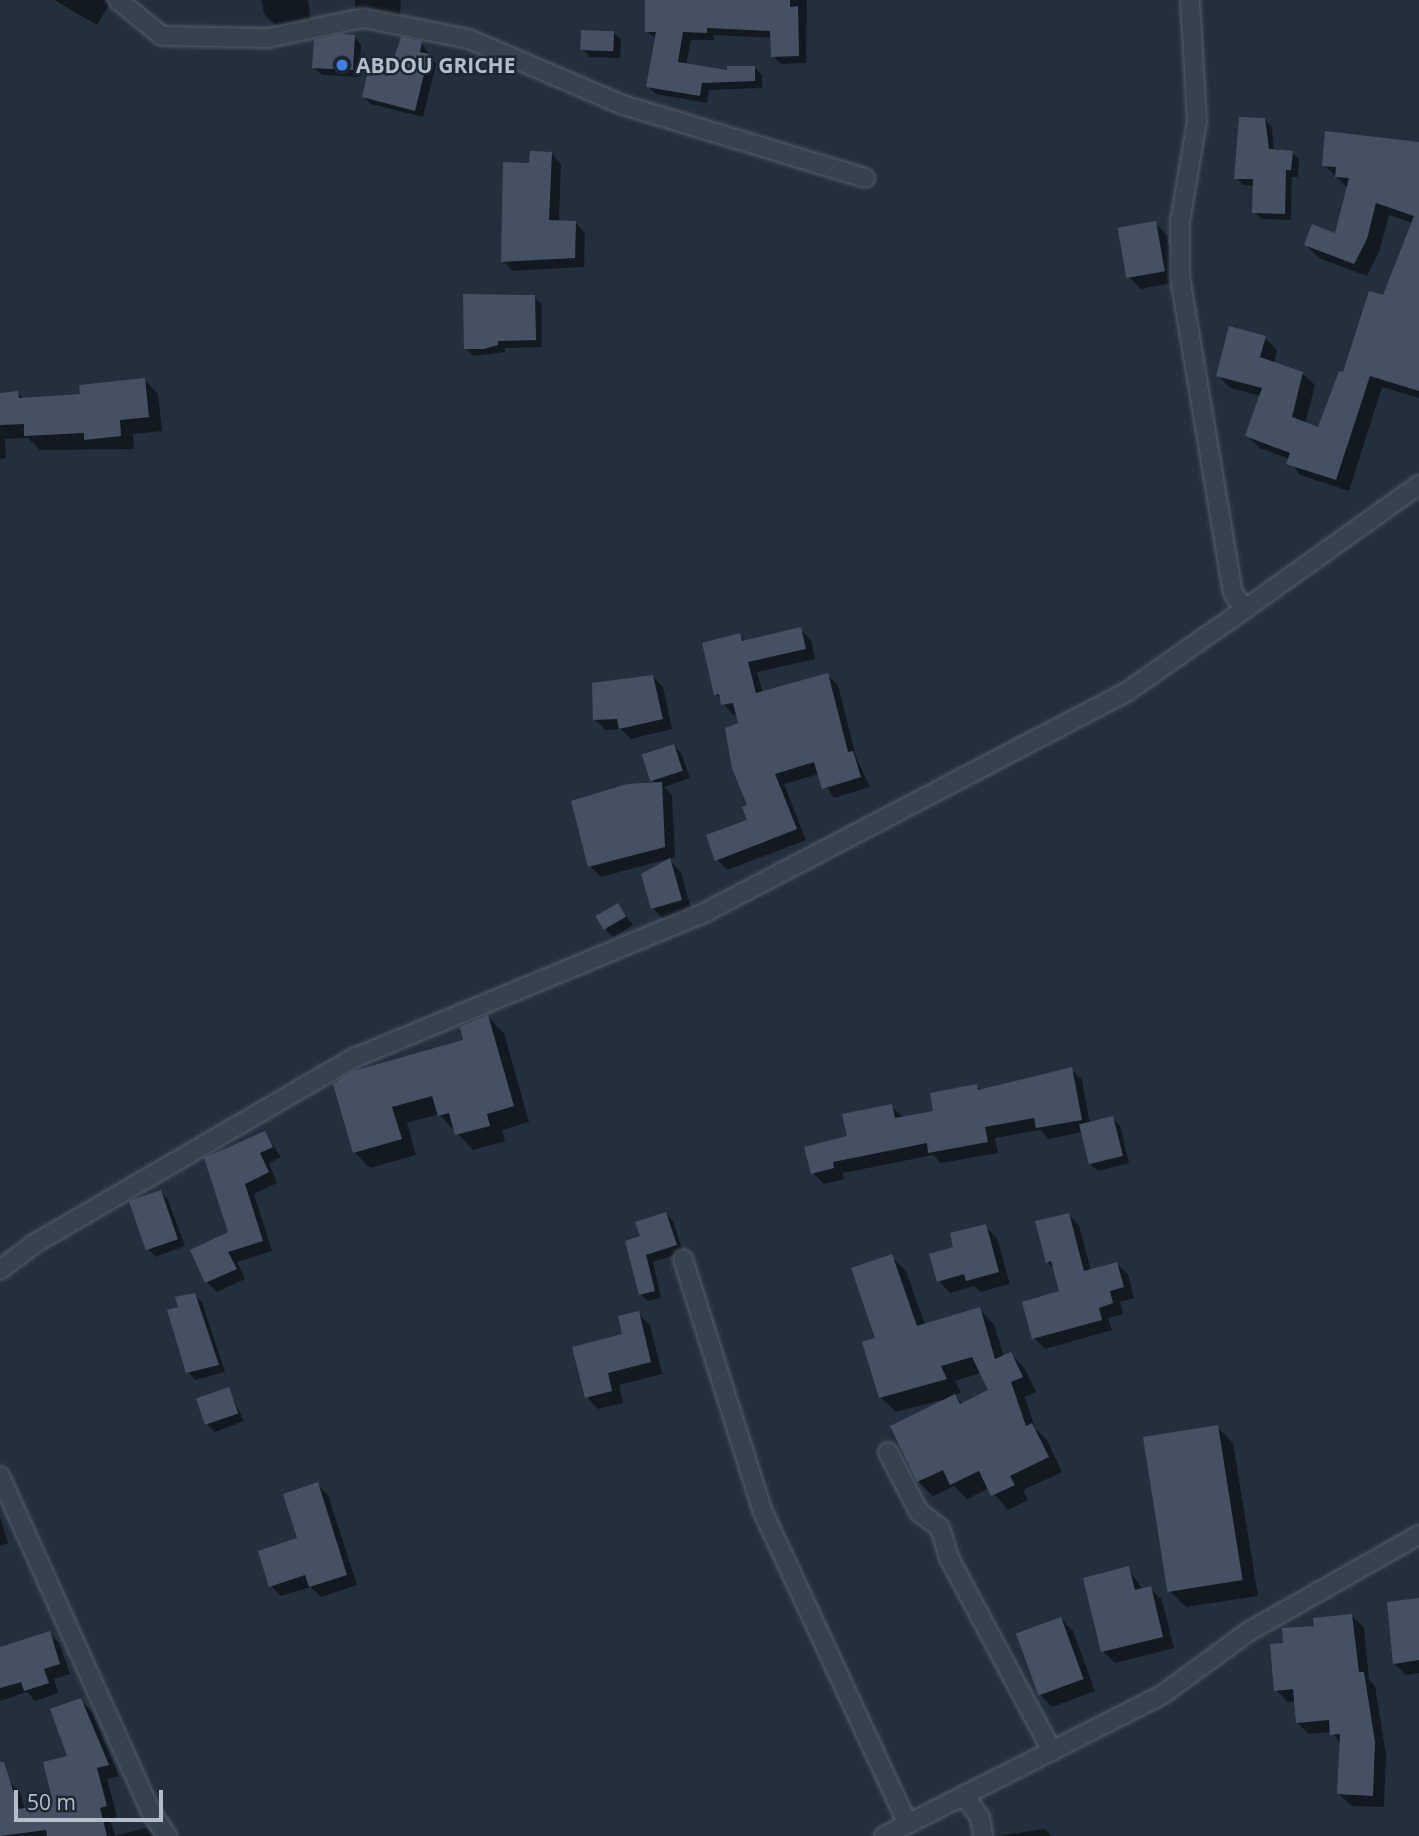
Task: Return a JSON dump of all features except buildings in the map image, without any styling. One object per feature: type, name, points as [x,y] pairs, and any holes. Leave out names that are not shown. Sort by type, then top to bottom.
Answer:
[{"type":"street","points":[[118,0],[162,36],[268,38],[363,18],[469,39],[623,105],[865,178]]},
{"type":"street","points":[[1190,0],[1197,121],[1180,221],[1180,277],[1233,593],[1245,609]]},
{"type":"street","points":[[0,1270],[34,1244],[354,1058],[700,915],[1128,691],[1419,485]]},
{"type":"street","points":[[683,1258],[763,1512],[908,1824]]},
{"type":"street","points":[[888,1452],[919,1512],[940,1528],[949,1558],[1052,1751]]},
{"type":"street","points":[[0,1476],[151,1812],[167,1836]]},
{"type":"street","points":[[884,1836],[1162,1695],[1248,1632],[1419,1535]]},
{"type":"street","points":[[964,1796],[980,1816],[983,1836]]},
{"type":"place","name":"ABDOU GRICHE","points":[[342,65]]}]
